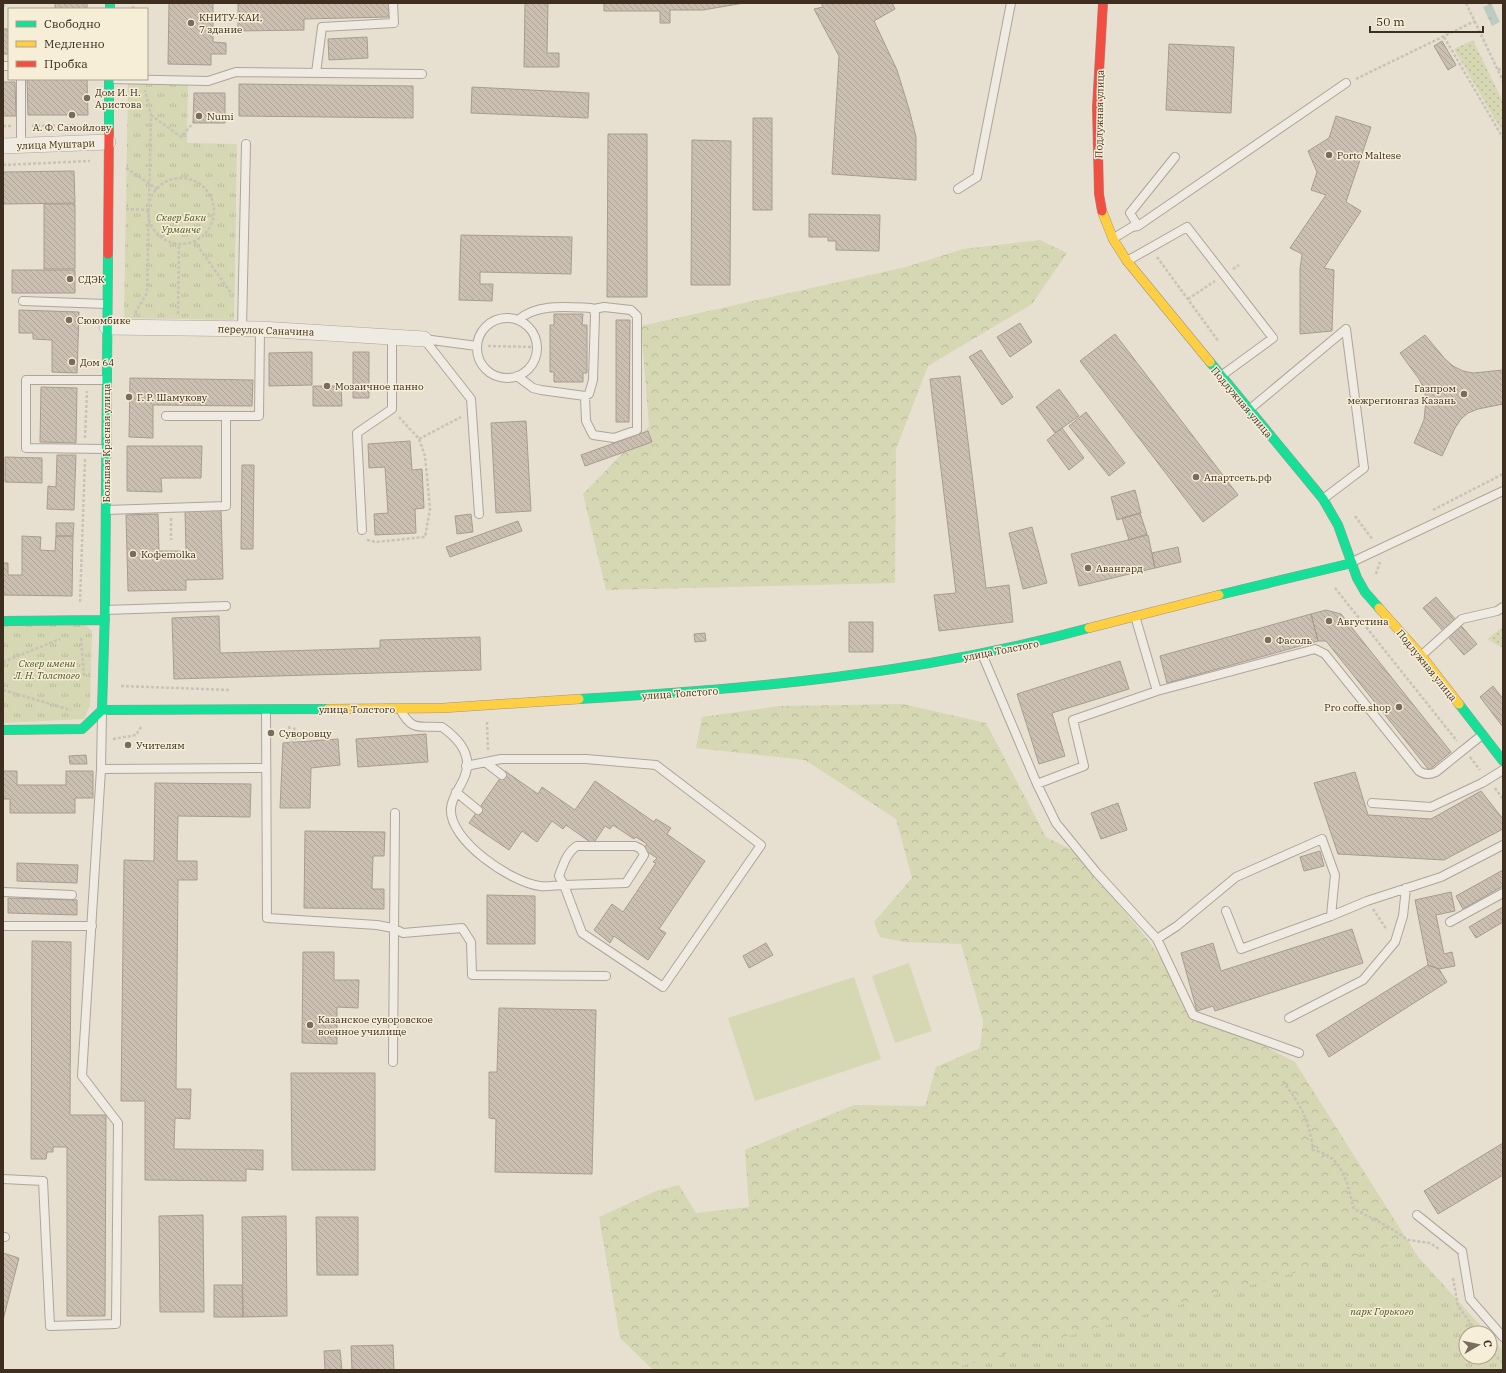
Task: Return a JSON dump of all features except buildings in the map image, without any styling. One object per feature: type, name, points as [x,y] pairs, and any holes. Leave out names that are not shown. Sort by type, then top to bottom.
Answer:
[{"type":"street","name":"Подлужная улица","points":[[1102,3],[1097,107],[1099,194],[1104,218],[1113,239],[1127,261],[1220,376],[1323,499],[1338,525],[1365,592],[1421,655],[1503,761]]},
{"type":"street","name":"Большая Красная улица","points":[[102,710],[105,620],[109,80]]},
{"type":"street","name":"улица Муштари","points":[[3,146],[108,142]]},
{"type":"street","name":"переулок Саначина","points":[[107,327],[242,328],[424,339]]},
{"type":"street","name":"улица Толстого","points":[[102,710],[443,708],[714,691],[896,670],[1035,644],[1134,616],[1352,562]]},
{"type":"street","points":[[3,621],[105,620]]},
{"type":"street","points":[[3,730],[82,729],[102,710]]},
{"type":"lane","points":[[316,73],[322,27],[394,23],[393,3]]},
{"type":"lane","points":[[958,189],[976,177],[1011,3]]},
{"type":"lane","points":[[143,80],[208,81],[236,72],[422,74]]},
{"type":"lane","points":[[21,80],[21,146]]},
{"type":"lane","points":[[1113,239],[1132,227],[1138,226],[1346,83]]},
{"type":"lane","points":[[242,328],[246,144]]},
{"type":"lane","points":[[1138,226],[1130,213],[1176,157]]},
{"type":"lane","points":[[1127,261],[1187,227],[1273,338],[1220,376]]},
{"type":"lane","points":[[23,301],[107,304]]},
{"type":"lane","points":[[518,320],[523,316],[545,308],[585,307],[594,309],[604,307],[631,310],[637,316],[637,430],[614,438],[593,435],[586,421],[585,396]]},
{"type":"lane","points":[[517,376],[533,388],[541,390],[585,396],[589,394],[593,380],[594,309]]},
{"type":"lane","points":[[506,318],[518,320],[529,328],[534,335],[537,347],[532,364],[526,371],[517,376],[508,378],[489,372],[482,364],[478,355],[477,346],[479,337],[489,323],[506,318]]},
{"type":"lane","points":[[166,416],[259,416],[260,329]]},
{"type":"lane","points":[[1248,410],[1346,329],[1364,468],[1323,499]]},
{"type":"lane","points":[[362,530],[357,433],[392,410],[392,337]]},
{"type":"lane","points":[[424,339],[477,346]]},
{"type":"lane","points":[[424,339],[471,399],[479,514]]},
{"type":"lane","points":[[106,449],[26,448],[26,380],[107,380]]},
{"type":"lane","points":[[106,510],[226,506],[226,416]]},
{"type":"lane","points":[[1352,562],[1503,490]]},
{"type":"lane","points":[[105,610],[226,606]]},
{"type":"lane","points":[[1421,655],[1462,619],[1498,611],[1503,607]]},
{"type":"lane","points":[[1134,616],[1157,691]]},
{"type":"lane","points":[[1037,784],[1084,766],[1073,720],[1157,691],[1315,649],[1325,654],[1419,771],[1423,774],[1432,774],[1482,734]]},
{"type":"lane","points":[[982,654],[1037,784],[1056,823],[1096,872],[1157,939],[1193,1015],[1299,1053]]},
{"type":"lane","points":[[400,708],[407,720],[416,727],[442,727],[462,745],[468,757],[466,766],[465,776],[456,792],[451,809],[454,826],[465,842],[488,861],[519,879],[539,886],[564,885],[626,883],[644,855],[641,849],[635,846],[577,846],[573,848],[565,861],[559,876],[564,885],[582,933],[663,987],[761,845],[656,765],[586,759],[502,759],[466,766]]},
{"type":"lane","points":[[266,709],[267,918],[377,924],[393,928],[403,933],[462,928],[471,942],[472,975],[606,976]]},
{"type":"lane","points":[[3,1179],[43,1181],[50,1326],[116,1324],[118,1122],[82,1076],[101,769],[102,710]]},
{"type":"lane","points":[[485,762],[502,775]]},
{"type":"lane","points":[[101,769],[266,768]]},
{"type":"lane","points":[[1372,803],[1431,807],[1488,780],[1503,770]]},
{"type":"lane","points":[[456,792],[478,810]]},
{"type":"lane","points":[[393,1062],[395,813]]},
{"type":"lane","points":[[1157,939],[1177,926],[1236,877],[1322,839],[1335,875],[1332,916]]},
{"type":"lane","points":[[1226,911],[1241,949],[1332,916],[1367,901],[1441,877],[1503,844]]},
{"type":"lane","points":[[1289,1018],[1363,980],[1395,942],[1404,916],[1406,888]]},
{"type":"lane","points":[[3,892],[72,895]]},
{"type":"lane","points":[[1450,922],[1503,893]]},
{"type":"lane","points":[[3,926],[92,926]]},
{"type":"lane","points":[[1417,1215],[1462,1251],[1470,1299],[1503,1337]]},
{"type":"path","points":[[3,8],[6,3]]},
{"type":"path","points":[[1466,3],[1503,81]]},
{"type":"path","points":[[1346,83],[1475,21]]},
{"type":"path","points":[[1444,37],[1503,138]]},
{"type":"path","points":[[1498,70],[1503,68]]},
{"type":"path","points":[[133,316],[147,293],[151,115],[143,80]]},
{"type":"path","points":[[151,115],[181,137],[193,123]]},
{"type":"path","points":[[3,126],[94,125]]},
{"type":"path","points":[[3,165],[93,161]]},
{"type":"path","points":[[120,164],[157,189]]},
{"type":"path","points":[[183,179],[197,183],[208,192],[213,206],[212,220],[209,229],[194,241],[179,244],[167,241],[157,233],[152,226],[148,210],[153,195],[157,189],[164,183],[183,179]]},
{"type":"path","points":[[120,209],[148,210]]},
{"type":"path","points":[[194,241],[243,309]]},
{"type":"path","points":[[178,315],[179,244]]},
{"type":"path","points":[[477,346],[537,347]]},
{"type":"path","points":[[362,530],[364,539],[376,542],[426,537],[430,509],[425,456],[419,439],[392,410]]},
{"type":"path","points":[[419,439],[472,411]]},
{"type":"path","points":[[1427,512],[1503,474]]},
{"type":"path","points":[[171,507],[172,540]]},
{"type":"path","points":[[1354,515],[1372,540],[1379,537]]},
{"type":"path","points":[[1335,588],[1503,798]]},
{"type":"path","points":[[80,631],[84,678]]},
{"type":"path","points":[[3,662],[66,637]]},
{"type":"path","points":[[121,679],[121,686],[236,690]]},
{"type":"path","points":[[3,690],[72,711],[77,715]]},
{"type":"path","points":[[486,720],[488,750]]},
{"type":"path","points":[[289,723],[292,742],[295,738],[318,737],[318,733],[295,734],[294,722]]},
{"type":"path","points":[[1367,901],[1395,942]]},
{"type":"path","points":[[1284,1081],[1300,1106],[1310,1129],[1313,1150],[1322,1152],[1342,1168],[1354,1210],[1389,1227],[1408,1240],[1430,1243],[1440,1250]]},
{"type":"path","points":[[1452,1271],[1458,1306],[1472,1325]]},
{"type":"path","points":[[1269,1370],[1306,1370]]},
{"type":"green space","points":[[1473,40],[1503,102],[1503,133],[1454,49]]},
{"type":"green space","name":"Сквер Баки Урманче","points":[[128,84],[188,85],[187,143],[237,144],[234,320],[124,318]]},
{"type":"green space","points":[[1040,240],[1067,253],[1032,304],[928,366],[896,449],[895,583],[606,590],[583,494],[649,426],[641,326],[906,267],[963,249]]},
{"type":"green space","name":"Сквер имени Л. Н. Толстого","points":[[84,624],[92,631],[90,706],[84,719],[3,723],[3,625]]},
{"type":"green space","points":[[1503,627],[1503,648],[1487,639]]},
{"type":"green space","points":[[903,704],[986,723],[1046,837],[1074,851],[1145,936],[1199,1012],[1295,1062],[1418,1257],[1480,1325],[1458,1325],[1458,1365],[1498,1365],[1498,1345],[1503,1351],[1503,1370],[653,1370],[620,1338],[599,1217],[656,1191],[679,1185],[696,1213],[749,1207],[745,1150],[854,1105],[925,1106],[936,1067],[980,1048],[983,1021],[961,944],[904,942],[880,937],[874,922],[912,878],[896,819],[805,760],[696,748],[702,717],[779,706]]},
{"type":"green space","points":[[909,963],[932,1031],[895,1043],[872,976]]},
{"type":"green space","points":[[854,977],[881,1059],[755,1101],[728,1018]]},
{"type":"green space","name":"парк Горького","points":[[1408,1241],[1418,1257],[1480,1325],[1458,1325],[1458,1365],[1498,1365],[1498,1345],[1503,1351],[1503,1370],[947,1370]]},
{"type":"water","points":[[1491,3],[1500,22],[1492,26],[1483,7]]},
{"type":"traffic: fast","points":[[110,3],[110,8]]},
{"type":"traffic: fast","points":[[109,80],[109,131]]},
{"type":"traffic: fast","points":[[102,710],[105,610],[108,254]]},
{"type":"traffic: fast","points":[[1210,362],[1323,499],[1338,525],[1357,578],[1365,592],[1379,608]]},
{"type":"traffic: fast","points":[[1219,595],[1352,563]]},
{"type":"traffic: fast","points":[[3,621],[105,620]]},
{"type":"traffic: fast","points":[[579,699],[708,690],[836,677],[963,657],[1026,644],[1089,628]]},
{"type":"traffic: fast","points":[[1459,704],[1503,761]]},
{"type":"traffic: fast","points":[[3,730],[82,729],[102,710],[328,709]]},
{"type":"traffic: slow","points":[[1102,211],[1113,239],[1127,261],[1210,362]]},
{"type":"traffic: slow","points":[[1089,628],[1219,595]]},
{"type":"traffic: slow","points":[[1379,608],[1421,655],[1459,704]]},
{"type":"traffic: slow","points":[[328,709],[443,708],[579,699]]},
{"type":"traffic: jam","points":[[1102,211],[1099,194],[1097,107],[1103,3]]},
{"type":"traffic: jam","points":[[108,254],[109,131]]},
{"type":"place","name":"КНИТУ-КАИ, 7 здание","points":[[191,23]]},
{"type":"place","name":"Дом И. Н. Аристова","points":[[87,98]]},
{"type":"place","name":"А. Ф. Самойлову","points":[[72,115]]},
{"type":"place","name":"Numi","points":[[199,116]]},
{"type":"place","name":"Porto Maltese","points":[[1329,155]]},
{"type":"place","name":"СДЭК","points":[[70,279]]},
{"type":"place","name":"Сююмбике","points":[[69,320]]},
{"type":"place","name":"Дом 64","points":[[72,362]]},
{"type":"place","name":"Мозаичное панно","points":[[327,386]]},
{"type":"place","name":"Газпром межрегионгаз Казань","points":[[1464,394]]},
{"type":"place","name":"Г. Р. Шамукову","points":[[129,397]]},
{"type":"place","name":"Апартсеть.рф","points":[[1196,477]]},
{"type":"place","name":"Кофеmolka","points":[[133,554]]},
{"type":"place","name":"Авангард","points":[[1088,568]]},
{"type":"place","name":"Августина","points":[[1329,621]]},
{"type":"place","name":"Фасоль","points":[[1268,640]]},
{"type":"place","name":"Pro coffe.shop","points":[[1399,707]]},
{"type":"place","name":"Суворовцу","points":[[271,733]]},
{"type":"place","name":"Учителям","points":[[128,745]]},
{"type":"place","name":"Казанское суворовское военное училище","points":[[310,1025]]}]
